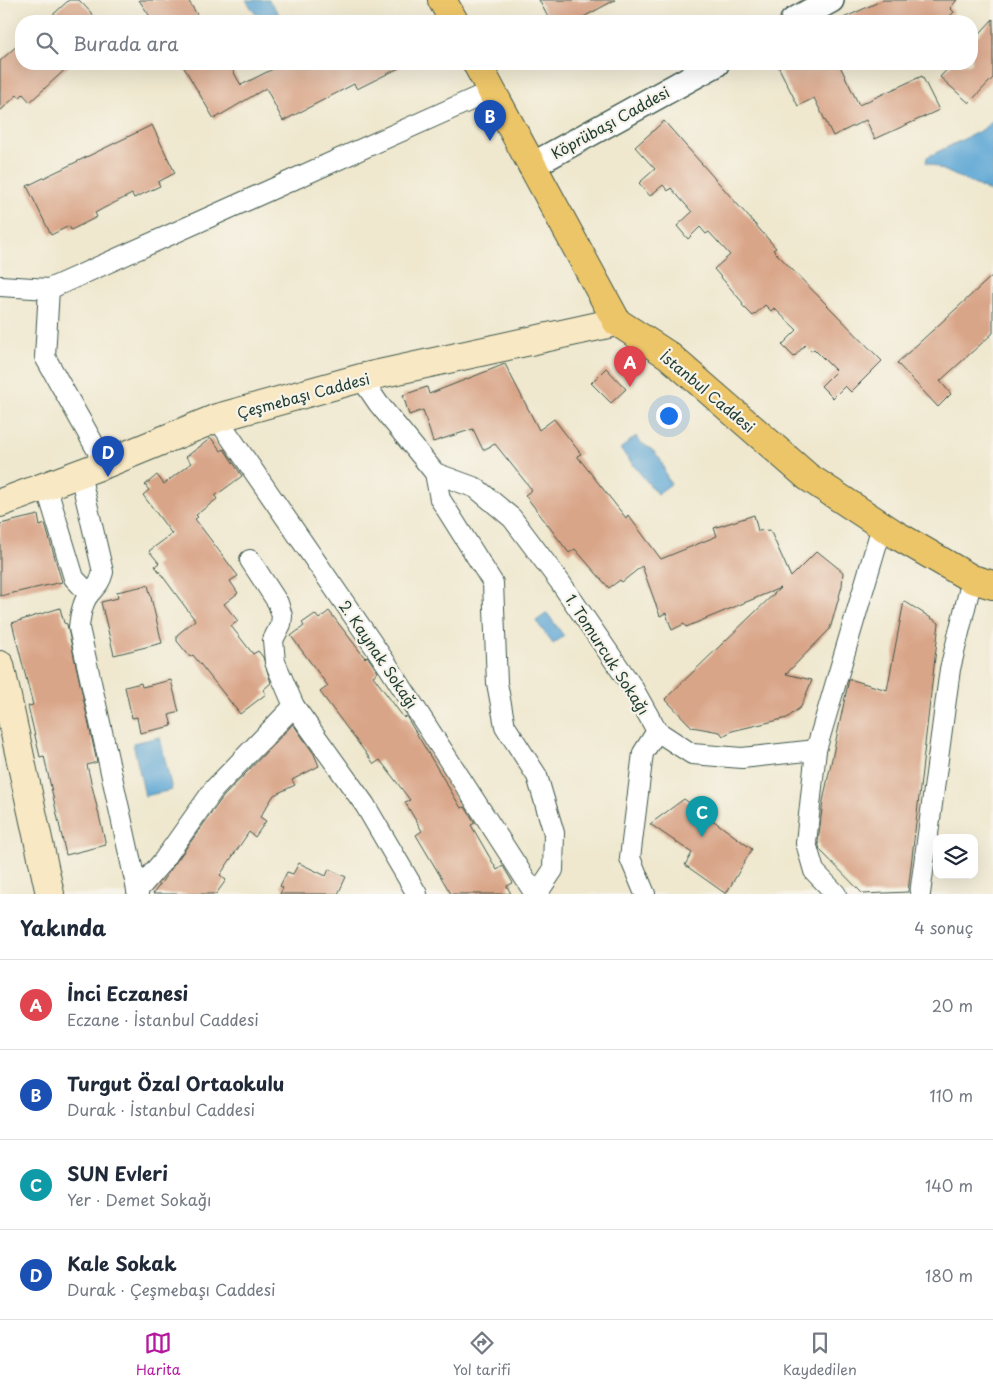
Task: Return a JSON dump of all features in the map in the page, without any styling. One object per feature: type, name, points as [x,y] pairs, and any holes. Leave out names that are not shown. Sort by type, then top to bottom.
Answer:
[{"type":"main road","points":[[442,0],[451,15]]},
{"type":"main road","name":"İstanbul Caddesi","points":[[480,70],[617,322],[668,355],[808,477],[882,526],[983,582]]},
{"type":"main road","name":"Çeşmebaşı Caddesi","points":[[2,496],[46,486],[80,474],[217,418],[361,378],[617,322]]},
{"type":"main road","points":[[1,671],[50,894]]},
{"type":"street","points":[[804,15],[831,0]]},
{"type":"street","name":"Köprübaşı Caddesi","points":[[531,166],[705,70]]},
{"type":"street","points":[[0,286],[49,289],[491,91]]},
{"type":"street","points":[[49,289],[44,357],[105,464]]},
{"type":"street","points":[[361,378],[378,403],[435,473],[440,499],[493,583],[497,683],[505,726],[536,776],[554,833],[553,870],[536,894]]},
{"type":"street","name":"2. Kaynak Sokağı","points":[[217,418],[390,669],[536,894]]},
{"type":"street","name":"1. Tomurcuk Sokağı","points":[[435,473],[476,488],[512,518],[560,582],[633,688],[657,731],[692,754],[742,758],[816,750]]},
{"type":"street","points":[[80,474],[103,572],[100,585],[89,594],[80,612],[79,628],[138,893]]},
{"type":"street","points":[[46,486],[74,578],[89,594]]},
{"type":"street","points":[[836,894],[814,871],[806,843],[816,750],[882,526]]},
{"type":"street","points":[[250,560],[278,603],[282,616],[281,624],[273,640],[275,662],[294,706],[365,805],[417,894]]},
{"type":"street","points":[[920,894],[950,669],[983,582]]},
{"type":"street","points":[[138,893],[164,861],[214,789],[294,706]]},
{"type":"street","points":[[646,894],[630,858],[643,753],[657,731]]},
{"type":"water","points":[[246,0],[269,0],[280,15],[256,15]]},
{"type":"water","points":[[993,120],[993,193],[926,162],[927,157],[982,130]]},
{"type":"water","points":[[636,436],[660,458],[671,484],[657,494],[620,449]]},
{"type":"water","points":[[547,613],[564,636],[553,644],[536,621]]},
{"type":"water","points":[[160,737],[172,790],[145,796],[133,743]]},
{"type":"building","points":[[69,0],[79,0],[93,15],[53,15]]},
{"type":"building","points":[[139,0],[188,0],[197,15],[149,15]]},
{"type":"building","points":[[539,0],[615,0],[587,15],[547,15]]},
{"type":"building","points":[[883,0],[957,0],[950,8],[954,12],[951,15],[850,15]]},
{"type":"building","points":[[993,19],[993,78],[969,103],[940,77],[946,70],[978,70],[978,35]]},
{"type":"building","points":[[15,47],[15,70],[65,70],[30,102],[23,94],[20,97],[17,95],[0,111],[0,61]]},
{"type":"building","points":[[185,70],[232,70],[241,85],[271,70],[395,70],[357,89],[354,84],[283,121],[266,88],[214,119]]},
{"type":"building","points":[[780,70],[842,70],[859,105],[922,76],[939,110],[875,139],[866,120],[833,136],[814,98],[798,106]]},
{"type":"building","points":[[664,121],[776,248],[773,250],[882,361],[851,392],[845,386],[833,398],[821,386],[836,371],[814,349],[811,351],[805,345],[794,357],[782,345],[797,330],[774,308],[771,311],[765,305],[753,316],[742,305],[743,303],[714,269],[730,255],[709,232],[706,234],[700,227],[688,239],[677,226],[692,212],[671,188],[668,191],[663,185],[650,196],[639,183],[655,169],[635,147]]},
{"type":"building","points":[[152,125],[175,173],[158,182],[160,186],[134,198],[132,194],[95,213],[97,217],[71,230],[69,226],[51,235],[27,186]]},
{"type":"building","points":[[993,275],[993,333],[940,381],[951,394],[938,407],[897,363]]},
{"type":"building","points":[[505,364],[539,430],[554,419],[581,454],[577,456],[626,518],[628,515],[661,559],[717,536],[714,528],[754,515],[758,531],[770,530],[791,577],[817,551],[843,572],[842,586],[830,629],[786,674],[812,680],[801,707],[787,718],[732,731],[723,736],[720,732],[692,727],[665,699],[780,588],[686,627],[684,624],[672,630],[666,613],[660,616],[642,566],[622,582],[620,580],[609,588],[575,549],[569,553],[525,495],[532,490],[495,444],[483,450],[473,429],[433,442],[423,410],[409,415],[403,395],[427,387],[429,394]]},
{"type":"building","points":[[606,368],[626,389],[611,403],[591,383]]},
{"type":"building","points":[[211,438],[221,451],[224,449],[242,476],[215,496],[217,499],[196,515],[198,517],[195,519],[238,576],[230,581],[238,593],[224,604],[238,621],[231,626],[253,654],[258,651],[263,657],[271,683],[263,690],[266,694],[240,714],[193,655],[190,657],[177,641],[177,635],[195,620],[155,566],[159,563],[149,551],[172,534],[143,495],[149,490],[145,485],[157,475],[164,484],[191,463],[186,457]]},
{"type":"building","points":[[38,515],[40,526],[45,524],[62,582],[0,596],[0,524]]},
{"type":"building","points":[[148,585],[162,643],[114,655],[101,602],[118,598],[117,592]]},
{"type":"building","points":[[904,601],[939,623],[908,892],[863,894],[820,850],[818,842],[823,801],[849,679],[887,690]]},
{"type":"building","points":[[60,608],[64,623],[67,624],[97,762],[87,765],[106,845],[66,855],[44,756],[40,757],[28,706],[33,705],[12,623]]},
{"type":"building","points":[[329,611],[378,672],[373,676],[404,718],[406,716],[461,808],[465,807],[475,823],[471,825],[497,870],[503,866],[513,883],[507,886],[511,894],[451,894],[416,835],[422,831],[405,802],[410,800],[380,760],[374,764],[320,692],[328,686],[291,636],[304,626],[302,623],[315,614],[319,619]]},
{"type":"building","points":[[171,680],[179,712],[169,715],[172,726],[140,733],[137,717],[132,718],[125,687],[141,683],[142,687]]},
{"type":"building","points":[[293,724],[314,754],[319,766],[292,780],[295,785],[274,795],[260,817],[266,821],[255,837],[249,832],[220,875],[226,880],[216,894],[153,894],[223,797]]},
{"type":"building","points":[[684,799],[752,849],[726,894],[685,865],[692,853],[650,824]]},
{"type":"building","points":[[299,863],[326,876],[329,869],[346,877],[338,894],[280,894],[283,888],[280,886],[287,872],[293,874]]},
{"type":"place","name":"Turgut Özal Ortaokulu","points":[[490,141]]},
{"type":"place","name":"İnci Eczanesi","points":[[630,387]]},
{"type":"place","name":"Kale Sokak","points":[[108,477]]},
{"type":"place","name":"SUN Evleri","points":[[702,837]]}]
